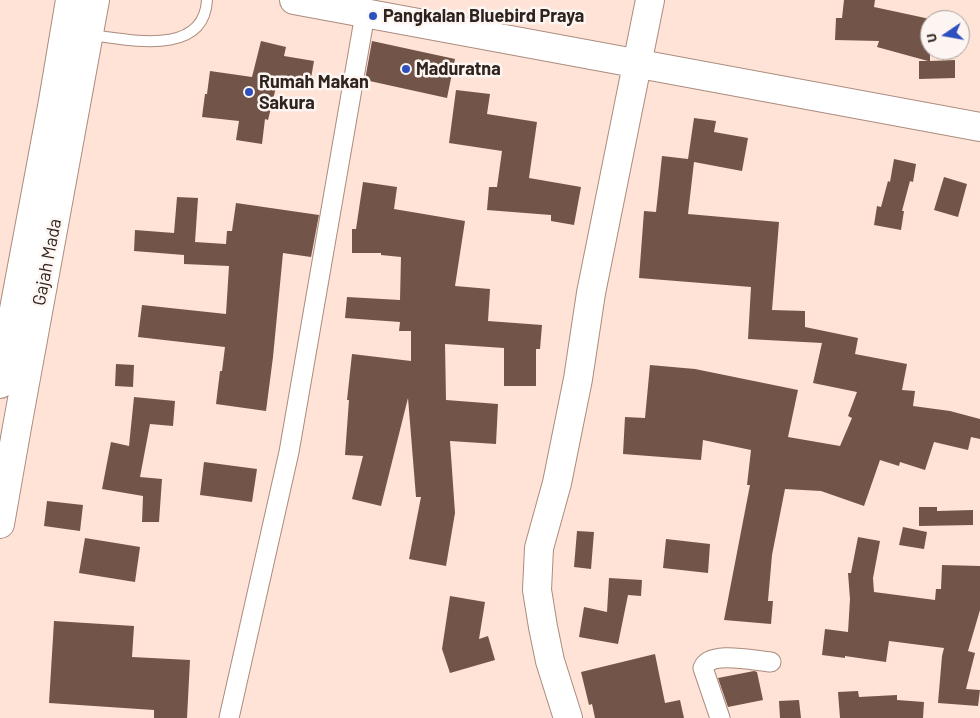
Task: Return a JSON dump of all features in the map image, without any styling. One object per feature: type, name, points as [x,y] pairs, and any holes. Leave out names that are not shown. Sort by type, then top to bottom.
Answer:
[{"type":"street","name":"Gajah Mada","points":[[0,524],[22,332],[53,101],[70,0]]},
{"type":"street","name":"Gajah Mada","points":[[0,384],[22,332],[95,0]]},
{"type":"street","points":[[294,0],[980,127]]},
{"type":"street","points":[[568,718],[550,661],[543,627],[537,590],[539,548],[557,483],[578,379],[591,293],[650,0]]},
{"type":"street","points":[[229,718],[289,452],[365,14]]},
{"type":"street","points":[[720,718],[704,668],[706,663],[724,657],[771,662]]},
{"type":"lane","points":[[89,34],[143,42],[177,38],[186,35],[199,23],[207,0]]},
{"type":"building","points":[[844,0],[875,0],[874,7],[920,17],[920,59],[877,47],[879,41],[835,40],[836,18],[842,18]]},
{"type":"building","points":[[261,41],[286,47],[284,56],[314,61],[310,84],[278,79],[268,120],[265,119],[262,144],[236,140],[239,121],[202,117],[210,71],[252,77]]},
{"type":"building","name":"Maduratna","points":[[372,41],[455,59],[447,98],[365,80]]},
{"type":"building","points":[[924,60],[955,60],[955,78],[919,79],[919,61],[928,61]]},
{"type":"building","points":[[456,90],[490,94],[487,114],[537,122],[529,178],[581,187],[574,225],[551,221],[551,215],[487,210],[489,187],[497,187],[502,151],[449,143]]},
{"type":"building","points":[[694,118],[716,121],[714,132],[748,138],[742,171],[694,162],[688,214],[779,222],[772,310],[805,311],[805,327],[858,338],[855,354],[907,364],[902,390],[915,391],[913,406],[950,411],[980,419],[980,439],[971,437],[968,450],[934,442],[925,470],[900,462],[899,466],[880,460],[864,506],[821,491],[785,489],[772,555],[768,601],[773,601],[771,624],[724,620],[750,485],[747,485],[751,450],[703,440],[701,460],[623,454],[625,417],[645,418],[650,365],[695,369],[798,390],[788,437],[840,446],[852,418],[848,416],[857,392],[813,383],[822,343],[748,339],[751,287],[639,278],[644,211],[656,212],[662,156],[688,159]]},
{"type":"building","points":[[894,159],[916,164],[913,182],[910,181],[902,211],[904,211],[901,230],[874,225],[877,206],[881,207],[888,181],[890,182]]},
{"type":"building","points":[[944,177],[967,184],[958,217],[934,210]]},
{"type":"building","points":[[363,182],[397,187],[394,209],[465,221],[455,286],[490,289],[488,321],[542,325],[540,349],[536,349],[536,386],[504,386],[504,348],[445,344],[446,400],[498,404],[496,444],[450,441],[455,513],[446,566],[409,559],[421,497],[416,497],[408,398],[381,506],[352,499],[363,456],[345,455],[349,400],[347,400],[352,354],[411,361],[411,331],[399,331],[400,322],[345,318],[347,297],[400,300],[401,257],[381,255],[381,253],[352,253],[352,229],[356,229]]},
{"type":"building","points":[[177,197],[198,198],[195,242],[226,244],[227,231],[232,231],[236,203],[319,215],[311,257],[283,253],[266,411],[216,404],[225,347],[138,337],[142,305],[226,314],[229,266],[184,264],[184,255],[134,251],[135,230],[174,233]]},
{"type":"building","points":[[116,364],[134,365],[133,387],[115,386]]},
{"type":"building","points":[[134,397],[175,401],[173,426],[150,424],[140,477],[162,479],[159,522],[142,522],[143,496],[102,489],[111,442],[129,446]]},
{"type":"building","points":[[204,462],[257,469],[252,502],[200,495]]},
{"type":"building","points":[[47,501],[83,505],[80,531],[44,526]]},
{"type":"building","points":[[919,507],[937,507],[937,511],[973,510],[973,525],[919,526]]},
{"type":"building","points":[[903,527],[927,532],[924,549],[899,545]]},
{"type":"building","points":[[577,531],[594,532],[591,569],[574,567]]},
{"type":"building","points":[[858,537],[880,541],[873,578],[874,592],[935,600],[936,589],[941,589],[942,565],[980,566],[980,610],[968,651],[975,653],[966,689],[980,690],[978,706],[938,703],[944,648],[889,641],[886,662],[845,656],[845,658],[822,655],[825,629],[848,632],[850,599],[848,573],[851,573]]},
{"type":"building","points":[[85,538],[140,547],[135,582],[79,573]]},
{"type":"building","points":[[666,539],[710,544],[708,573],[663,568]]},
{"type":"building","points":[[609,578],[642,580],[641,596],[628,595],[618,644],[579,637],[584,607],[607,612]]},
{"type":"building","points":[[450,596],[485,602],[479,639],[488,636],[495,660],[450,673],[442,649]]},
{"type":"building","points":[[54,621],[134,626],[132,657],[190,660],[187,718],[154,718],[154,710],[49,703]]},
{"type":"building","points":[[655,654],[665,703],[680,700],[684,718],[595,718],[592,704],[589,705],[581,672]]},
{"type":"building","points":[[757,672],[763,700],[728,707],[718,678]]},
{"type":"building","points":[[858,691],[859,697],[897,695],[897,700],[924,702],[923,718],[840,718],[838,692]]},
{"type":"building","points":[[799,700],[801,718],[780,718],[779,701]]},
{"type":"place","name":"Pangkalan Bluebird Praya","points":[[373,16]]},
{"type":"place","name":"Maduratna","points":[[406,69]]},
{"type":"place","name":"Rumah Makan Sakura","points":[[249,92]]}]
